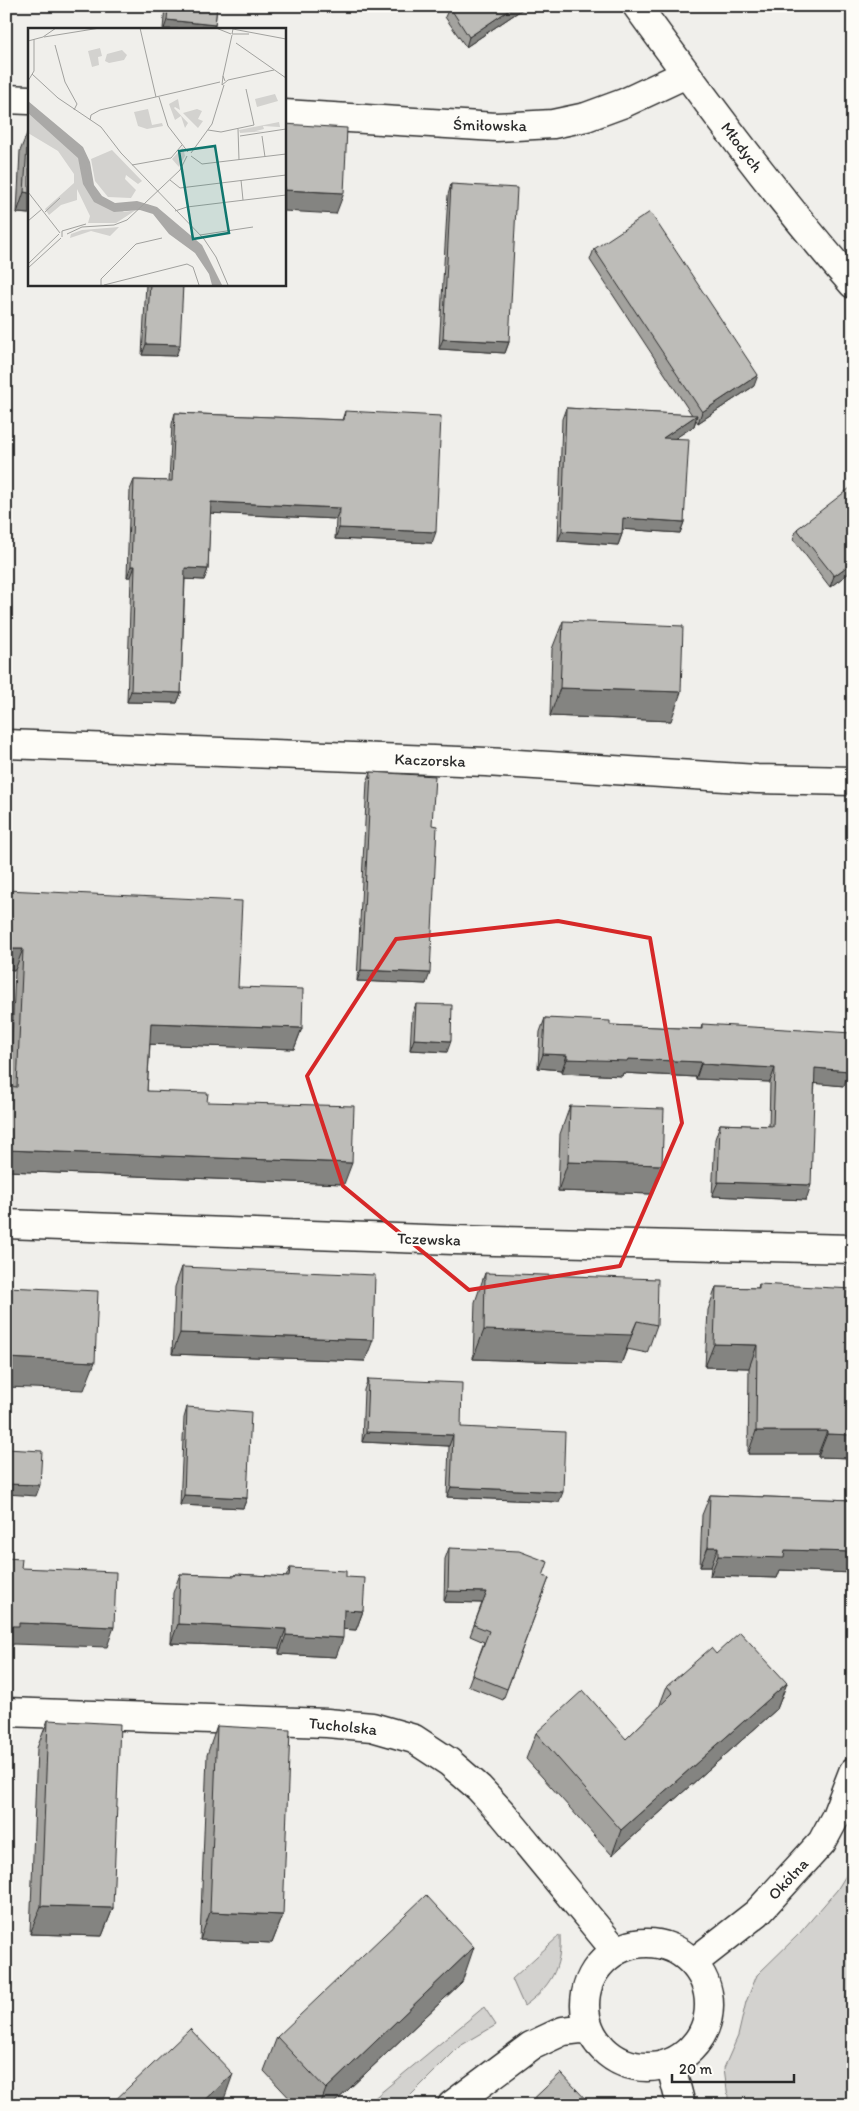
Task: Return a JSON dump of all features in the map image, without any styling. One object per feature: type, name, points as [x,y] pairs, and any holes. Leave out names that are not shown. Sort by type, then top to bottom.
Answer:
[{"type":"street","name":"Młodych","points":[[637,6],[686,74],[808,233],[853,284]]},
{"type":"street","name":"Śmiłowska","points":[[285,114],[496,127],[553,124],[586,117],[624,103],[686,74]]},
{"type":"street","points":[[6,99],[28,100]]},
{"type":"street","name":"Kaczorska","points":[[6,744],[486,762],[748,779],[853,781]]},
{"type":"street","name":"Tczewska","points":[[6,1224],[454,1240],[853,1249]]},
{"type":"street","name":"Tucholska","points":[[6,1712],[327,1723],[372,1727],[414,1739],[449,1762],[479,1788],[510,1821],[616,1951]]},
{"type":"street","name":"Okólna","points":[[693,1963],[756,1913],[822,1842],[836,1816],[853,1772]]},
{"type":"street","points":[[636,1944],[657,1944],[677,1950],[693,1963],[704,1980],[709,1999],[708,2020],[700,2038],[688,2053],[670,2063],[651,2068],[632,2066],[613,2058],[599,2045],[588,2028],[585,2011],[585,1993],[591,1976],[602,1961],[616,1951],[636,1944]]},
{"type":"street","points":[[452,2105],[531,2046],[563,2031],[588,2028]]},
{"type":"street","points":[[670,2063],[681,2105]]},
{"type":"highlighted area","points":[[558,921],[650,938],[682,1123],[620,1266],[469,1290],[343,1186],[307,1076],[396,939]]},
{"type":"shaded area","points":[[853,1864],[853,2105],[729,2105],[724,2068],[738,2036],[746,2002],[757,1975],[799,1934],[837,1890]]},
{"type":"shaded area","points":[[560,1935],[559,1957],[552,1976],[541,1992],[524,2006],[512,1979]]},
{"type":"shaded area","points":[[484,2007],[496,2025],[460,2046],[401,2105],[366,2105]]},
{"type":"building","points":[[168,6],[217,6],[215,25],[167,20]]},
{"type":"building","points":[[449,6],[515,6],[469,37]]},
{"type":"building","points":[[285,124],[347,128],[344,193],[285,190]]},
{"type":"building","points":[[28,131],[28,193],[24,192]]},
{"type":"building","points":[[451,184],[517,188],[509,342],[443,339]]},
{"type":"building","points":[[650,212],[758,375],[702,412],[594,249]]},
{"type":"building","points":[[150,285],[183,285],[180,345],[146,344]]},
{"type":"building","points":[[566,408],[697,415],[663,438],[689,439],[684,522],[623,518],[622,534],[562,531]]},
{"type":"building","points":[[345,411],[441,416],[436,532],[339,528],[340,508],[211,502],[208,569],[185,568],[181,693],[131,691],[135,566],[131,566],[134,480],[172,481],[175,413],[344,420]]},
{"type":"building","points":[[850,488],[853,491],[853,562],[834,576],[797,529]]},
{"type":"building","points":[[563,621],[683,626],[681,692],[560,688]]},
{"type":"building","points":[[371,772],[435,776],[432,825],[437,826],[430,973],[361,970]]},
{"type":"building","points":[[6,890],[242,901],[238,987],[303,989],[302,1028],[151,1023],[147,1091],[208,1093],[207,1102],[354,1106],[352,1163],[6,1150],[6,1086],[17,1087],[23,949],[6,949]]},
{"type":"building","points":[[416,1004],[452,1005],[451,1041],[414,1039]]},
{"type":"building","points":[[545,1018],[610,1021],[610,1025],[702,1029],[702,1024],[852,1033],[849,1071],[815,1068],[811,1185],[718,1182],[720,1124],[773,1126],[775,1068],[701,1064],[701,1062],[567,1059],[567,1055],[543,1054]]},
{"type":"building","points":[[570,1106],[664,1109],[662,1165],[568,1162]]},
{"type":"building","points":[[182,1267],[375,1275],[373,1340],[180,1333]]},
{"type":"building","points":[[485,1273],[658,1279],[657,1325],[637,1321],[631,1335],[484,1330]]},
{"type":"building","points":[[759,1284],[853,1289],[853,1435],[827,1434],[827,1431],[756,1431],[757,1345],[714,1344],[716,1287],[759,1288]]},
{"type":"building","points":[[6,1287],[98,1291],[95,1362],[6,1358]]},
{"type":"building","points":[[368,1379],[462,1383],[461,1427],[565,1432],[563,1492],[451,1487],[453,1435],[366,1432]]},
{"type":"building","points":[[187,1407],[251,1412],[247,1498],[184,1495]]},
{"type":"building","points":[[6,1449],[42,1451],[40,1485],[6,1484]]},
{"type":"building","points":[[710,1495],[853,1500],[853,1552],[785,1550],[784,1558],[718,1556],[718,1547],[708,1547]]},
{"type":"building","points":[[449,1548],[519,1551],[548,1562],[543,1576],[549,1578],[507,1689],[472,1675],[489,1631],[474,1625],[487,1592],[448,1591]]},
{"type":"building","points":[[6,1558],[22,1559],[21,1568],[116,1572],[114,1627],[19,1623],[19,1626],[6,1626]]},
{"type":"building","points":[[290,1568],[346,1571],[346,1577],[365,1578],[363,1611],[344,1610],[343,1638],[286,1635],[286,1629],[178,1624],[180,1574],[235,1576],[236,1574],[289,1577]]},
{"type":"building","points":[[740,1632],[787,1683],[621,1830],[536,1733],[583,1690],[626,1739],[673,1693],[667,1686],[711,1648],[716,1654]]},
{"type":"building","points":[[48,1720],[120,1724],[113,1908],[41,1906]]},
{"type":"building","points":[[217,1726],[290,1730],[283,1915],[210,1912]]},
{"type":"building","points":[[426,1895],[474,1947],[326,2089],[277,2037]]},
{"type":"building","points":[[190,2029],[233,2074],[200,2105],[110,2105]]},
{"type":"building","points":[[561,2073],[591,2105],[527,2105]]}]
